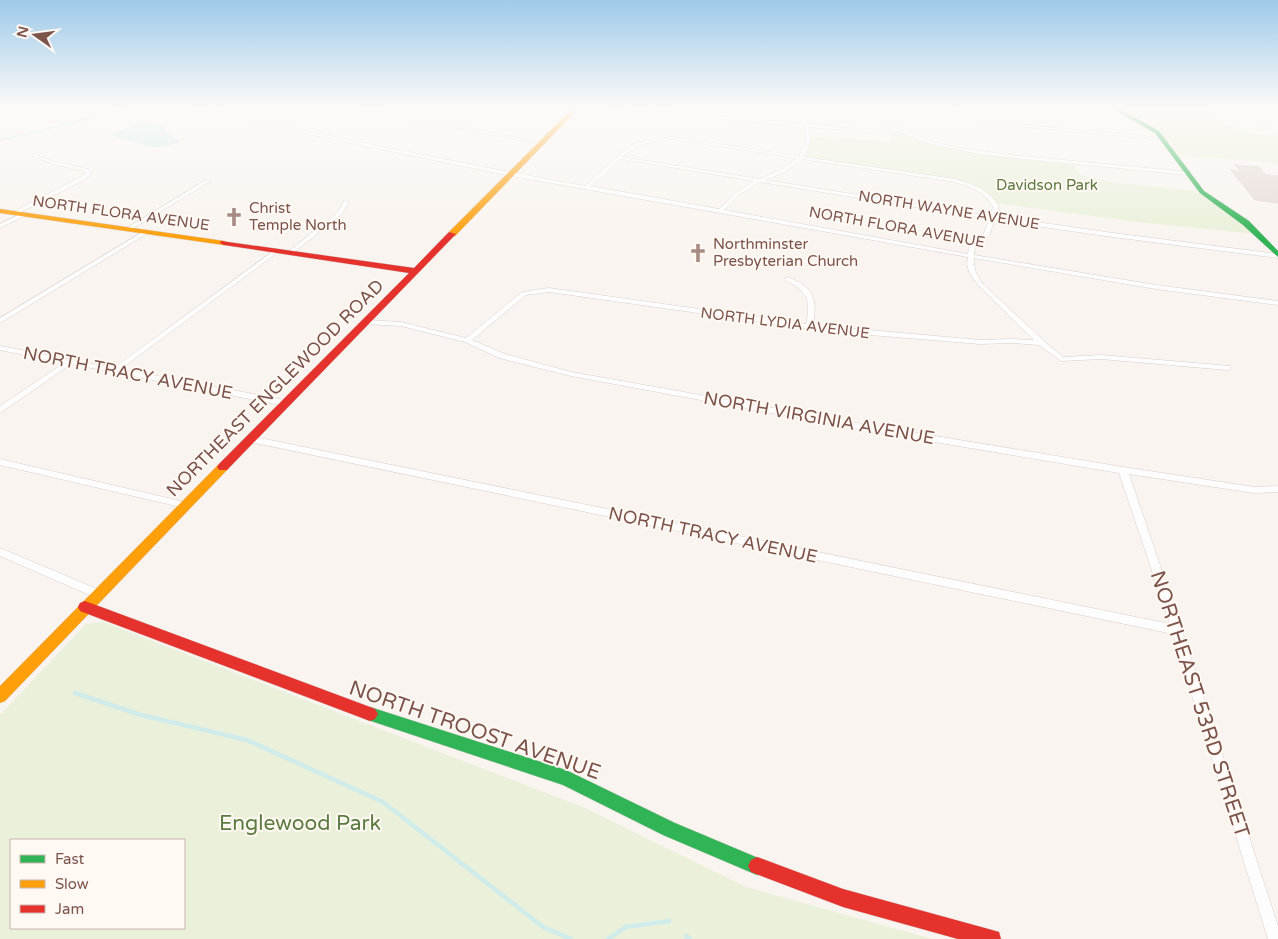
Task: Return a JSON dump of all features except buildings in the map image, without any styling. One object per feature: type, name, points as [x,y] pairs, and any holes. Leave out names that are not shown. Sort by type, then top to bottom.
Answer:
[{"type":"street","name":"NORTH FLORA AVENUE","points":[[396,151],[511,174],[971,256],[1156,287],[1278,304]]},
{"type":"street","name":"NORTHEAST ENGLEWOOD ROAD","points":[[0,696],[184,505],[534,151]]},
{"type":"street","points":[[586,187],[622,158],[628,151]]},
{"type":"street","points":[[766,151],[939,177],[976,188],[992,199],[996,207],[986,235],[974,245],[971,256],[970,264],[976,279],[1041,343],[1061,359],[1102,356],[1227,368]]},
{"type":"street","points":[[721,210],[734,196],[759,180],[784,170],[803,151]]},
{"type":"street","points":[[976,151],[1188,173]]},
{"type":"street","points":[[1171,151],[1202,192],[1246,223],[1278,255]]},
{"type":"street","points":[[0,226],[89,174],[86,170],[58,164],[35,155]]},
{"type":"street","name":"NORTH WAYNE AVENUE","points":[[622,158],[992,218],[1180,245],[1278,255]]},
{"type":"street","points":[[128,229],[208,181]]},
{"type":"street","points":[[290,253],[340,213],[346,202]]},
{"type":"street","name":"NORTH FLORA AVENUE","points":[[0,211],[415,271]]},
{"type":"street","points":[[0,321],[146,232]]},
{"type":"street","points":[[114,371],[276,251]]},
{"type":"street","points":[[787,279],[805,287],[810,297],[813,308],[809,327]]},
{"type":"street","name":"NORTH LYDIA AVENUE","points":[[467,340],[520,295],[530,291],[549,290],[809,327],[944,340],[1041,343]]},
{"type":"street","name":"NORTH VIRGINIA AVENUE","points":[[366,322],[401,324],[467,340],[502,356],[571,374],[1123,470],[1254,490],[1278,489]]},
{"type":"street","name":"NORTH TRACY AVENUE","points":[[0,348],[285,403]]},
{"type":"street","points":[[0,410],[68,362]]},
{"type":"street","name":"NORTH TRACY AVENUE","points":[[250,439],[1177,630]]},
{"type":"street","points":[[0,462],[184,505]]},
{"type":"street","name":"NORTHEAST 53RD STREET","points":[[1123,470],[1177,630],[1275,939]]},
{"type":"street","points":[[0,552],[98,594]]},
{"type":"street","name":"NORTH TROOST AVENUE","points":[[85,607],[365,712],[566,778],[669,829],[783,877],[844,898],[992,939]]},
{"type":"green space","name":"Davidson Park","points":[[802,151],[976,151],[1072,162],[1080,175],[1111,182],[1202,192],[1257,234],[1137,222],[995,203],[988,195],[963,183],[800,156]]},
{"type":"green space","points":[[1176,151],[1278,151],[1278,163],[1179,155]]},
{"type":"green space","name":"Englewood Park","points":[[103,622],[585,808],[746,887],[932,939],[0,939],[0,715],[86,624]]},
{"type":"waterway","points":[[75,693],[141,715],[247,740],[383,802],[543,927],[571,939]]},
{"type":"waterway","points":[[608,939],[626,927],[669,921]]},
{"type":"waterway","points":[[686,936],[690,939]]},
{"type":"traffic: fast","points":[[1171,151],[1202,192],[1246,223],[1278,255]]},
{"type":"traffic: fast","points":[[370,714],[566,778],[669,829],[757,866]]},
{"type":"traffic: slow","points":[[452,234],[534,151]]},
{"type":"traffic: slow","points":[[0,211],[224,243]]},
{"type":"traffic: slow","points":[[0,696],[223,467]]},
{"type":"traffic: jam","points":[[223,467],[452,234]]},
{"type":"traffic: jam","points":[[224,243],[415,271]]},
{"type":"traffic: jam","points":[[85,607],[370,714]]},
{"type":"traffic: jam","points":[[757,866],[843,898],[992,939]]},
{"type":"place","name":"Christ Temple North","points":[[234,217]]},
{"type":"place","name":"Northminster Presbyterian Church","points":[[698,253]]}]
